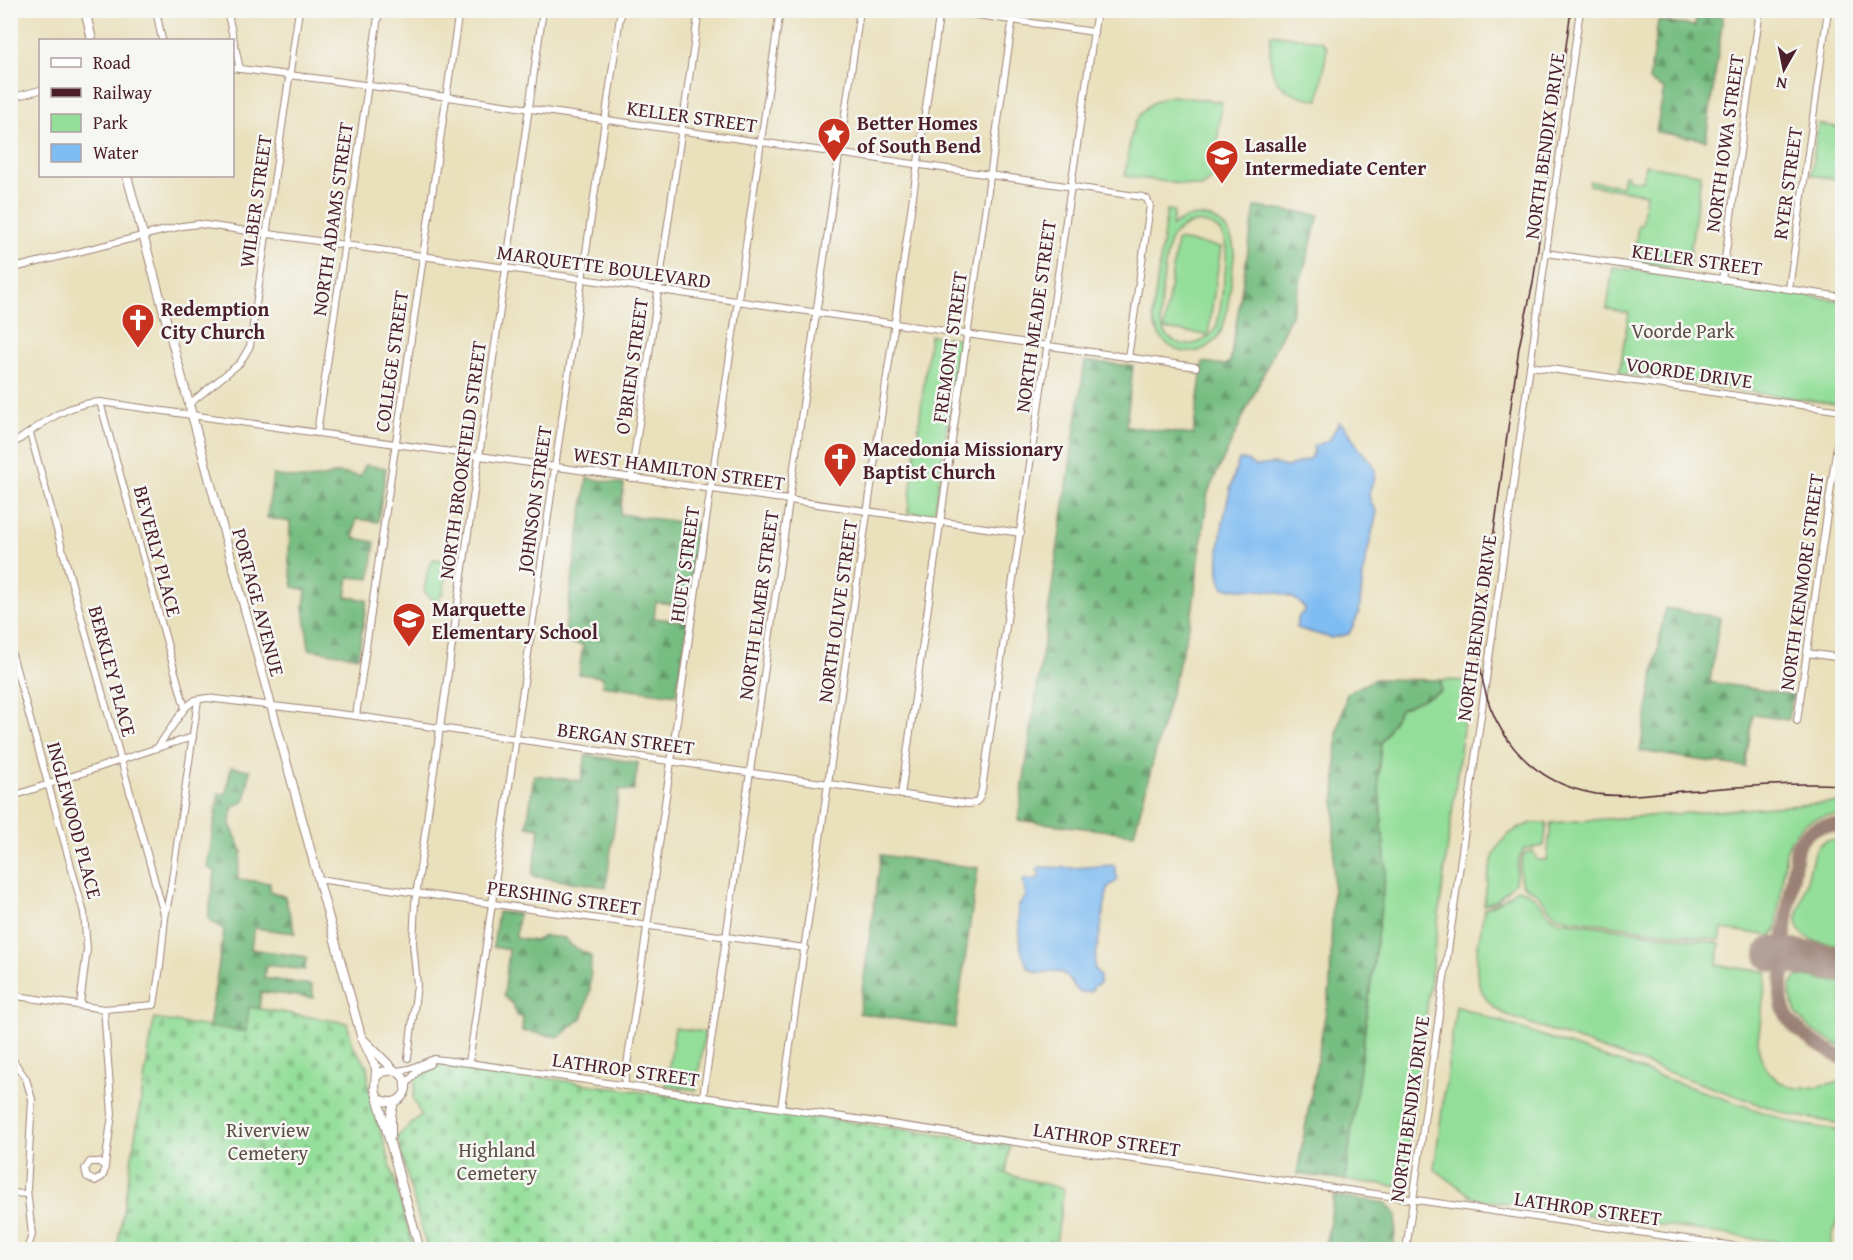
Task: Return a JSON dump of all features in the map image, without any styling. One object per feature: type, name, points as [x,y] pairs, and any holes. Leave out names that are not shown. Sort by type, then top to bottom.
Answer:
[{"type":"main road","points":[[85,10],[92,39]]},
{"type":"main road","name":"PORTAGE AVENUE","points":[[127,177],[190,415],[361,1036],[366,1051],[376,1065],[376,1077]]},
{"type":"main road","name":"PORTAGE AVENUE","points":[[361,1036],[395,1070]]},
{"type":"main road","points":[[391,1144],[391,1115],[394,1102],[403,1095],[406,1085],[404,1076],[395,1070],[382,1072],[376,1077],[374,1085],[420,1250]]},
{"type":"main road","points":[[378,1098],[382,1101],[394,1102]]},
{"type":"street","points":[[156,10],[162,39]]},
{"type":"street","points":[[227,10],[233,39]]},
{"type":"street","points":[[289,10],[299,11]]},
{"type":"street","name":"NORTH ADAMS STREET","points":[[317,433],[379,10]]},
{"type":"street","name":"COLLEGE STREET","points":[[356,716],[459,10]]},
{"type":"street","name":"NORTH BROOKFIELD STREET","points":[[408,1058],[416,992],[413,929],[416,893],[543,10]]},
{"type":"street","name":"JOHNSON STREET","points":[[469,1062],[621,10]]},
{"type":"street","name":"O'BRIEN STREET","points":[[631,478],[699,10]]},
{"type":"street","name":"HUEY STREET","points":[[624,1086],[780,10]]},
{"type":"street","name":"NORTH ELMER STREET","points":[[703,1097],[861,10]]},
{"type":"street","points":[[941,10],[1094,32]]},
{"type":"street","name":"NORTH OLIVE STREET","points":[[781,1108],[941,10]]},
{"type":"street","name":"FREMONT STREET","points":[[901,795],[1014,10]]},
{"type":"street","name":"NORTH MEADE STREET","points":[[976,802],[980,798],[982,789],[1097,10]]},
{"type":"street","name":"NORTH BENDIX DRIVE","points":[[1406,1250],[1580,10]]},
{"type":"street","name":"NORTH IOWA STREET","points":[[1722,280],[1760,10]]},
{"type":"street","name":"RYER STREET","points":[[1789,289],[1828,10]]},
{"type":"street","name":"WILBER STREET","points":[[188,405],[240,363],[248,352],[252,340],[299,11]]},
{"type":"street","points":[[234,42],[240,69]]},
{"type":"street","name":"KELLER STREET","points":[[234,68],[368,85],[1143,196],[1150,206],[1128,358]]},
{"type":"street","points":[[10,98],[39,90]]},
{"type":"street","name":"MARQUETTE BOULEVARD","points":[[10,269],[190,225],[423,256],[1196,367]]},
{"type":"street","name":"KELLER STREET","points":[[1546,253],[1842,297]]},
{"type":"street","name":"VOORDE DRIVE","points":[[1530,366],[1842,411]]},
{"type":"street","name":"WEST HAMILTON STREET","points":[[10,446],[68,409],[82,404],[100,402],[1021,533]]},
{"type":"street","name":"BEVERLY PLACE","points":[[100,402],[185,708]]},
{"type":"street","name":"NORTH KENMORE STREET","points":[[1797,721],[1842,411]]},
{"type":"street","name":"BERKLEY PLACE","points":[[30,433],[165,918]]},
{"type":"street","name":"INGLEWOOD PLACE","points":[[10,647],[85,918],[87,949],[80,1005]]},
{"type":"street","points":[[1807,653],[1842,658]]},
{"type":"street","name":"BERGAN STREET","points":[[198,700],[207,698],[356,716],[901,795],[968,804],[976,802]]},
{"type":"street","points":[[157,748],[185,708],[198,700]]},
{"type":"street","points":[[10,995],[104,1008],[154,1005],[198,700]]},
{"type":"street","name":"BERKLEY PLACE","points":[[10,797],[193,737]]},
{"type":"street","name":"PERSHING STREET","points":[[318,879],[804,948]]},
{"type":"street","points":[[10,941],[10,957]]},
{"type":"street","points":[[104,1008],[112,1114],[104,1166]]},
{"type":"street","points":[[10,1056],[26,1079],[32,1099],[27,1194],[32,1235],[27,1250]]},
{"type":"street","name":"LATHROP STREET","points":[[395,1070],[409,1069],[434,1059],[469,1062],[1761,1250]]},
{"type":"street","name":"LATHROP STREET","points":[[406,1085],[414,1074],[426,1065],[448,1060]]},
{"type":"street","points":[[10,1193],[27,1194]]},
{"type":"green space","points":[[1697,14],[1723,17],[1706,140],[1656,132],[1664,89],[1649,81],[1658,21],[1695,26]]},
{"type":"green space","points":[[1271,34],[1321,41],[1327,48],[1319,100],[1292,93],[1277,81],[1271,62]]},
{"type":"green space","points":[[1173,96],[1222,102],[1213,178],[1202,187],[1125,176],[1131,137],[1140,115],[1147,106]]},
{"type":"green space","points":[[1818,124],[1842,128],[1842,180],[1811,175]]},
{"type":"green space","points":[[1645,165],[1701,174],[1688,269],[1636,262],[1634,259],[1638,225],[1642,225],[1646,194],[1589,185],[1589,181],[1622,186],[1624,175],[1628,175],[1628,179],[1642,181]]},
{"type":"green space","points":[[1255,207],[1319,215],[1291,315],[1208,492],[1192,614],[1134,834],[1018,820],[1085,361],[1133,366],[1126,426],[1193,435],[1203,362],[1225,365],[1230,362]]},
{"type":"green space","points":[[1167,210],[1174,211],[1172,226],[1194,217],[1205,217],[1223,226],[1230,234],[1234,258],[1227,309],[1219,335],[1210,345],[1199,351],[1177,350],[1159,335],[1154,323],[1153,310]],"holes":[[[1193,223],[1207,224],[1216,228],[1222,235],[1226,254],[1217,325],[1206,339],[1198,343],[1182,344],[1174,341],[1162,327],[1161,297],[1167,256],[1171,239],[1178,231]]]},
{"type":"green space","points":[[1177,240],[1221,247],[1208,335],[1164,329]]},
{"type":"green space","name":"Voorde Park","points":[[1613,267],[1842,301],[1842,405],[1619,373],[1629,313],[1607,309]]},
{"type":"green space","points":[[930,335],[960,339],[934,515],[908,512]]},
{"type":"green space","points":[[365,465],[386,468],[378,522],[356,519],[354,538],[375,542],[370,579],[349,577],[346,597],[367,600],[358,657],[309,649],[304,607],[306,590],[293,587],[289,563],[290,522],[267,518],[273,475],[302,479],[339,473],[360,476]]},
{"type":"green space","points":[[587,478],[624,484],[620,514],[701,525],[690,606],[656,602],[654,618],[688,622],[676,695],[602,685],[603,677],[579,674],[583,645],[563,642]]},
{"type":"green space","points":[[433,559],[442,560],[447,568],[443,594],[439,596],[439,601],[433,600],[424,591],[428,569]]},
{"type":"green space","points":[[1665,608],[1720,617],[1710,682],[1793,695],[1788,720],[1753,715],[1745,767],[1640,751]]},
{"type":"green space","points":[[1375,679],[1441,680],[1441,691],[1400,709],[1381,743],[1378,777],[1386,869],[1345,1180],[1297,1174],[1330,988],[1337,733],[1347,693]]},
{"type":"green space","points":[[1441,680],[1469,681],[1405,1179],[1395,1186],[1345,1180],[1386,869],[1378,777],[1381,743],[1400,709],[1441,691]]},
{"type":"green space","points":[[586,755],[638,763],[634,791],[619,790],[606,887],[532,876],[540,828],[527,826],[534,775],[581,781]]},
{"type":"green space","points":[[231,767],[250,770],[245,801],[233,807],[230,824],[242,851],[237,879],[270,883],[270,891],[285,897],[295,933],[254,928],[251,949],[306,957],[305,970],[266,965],[264,978],[311,985],[314,998],[261,992],[259,1009],[249,1008],[246,1032],[209,1027],[224,930],[208,919],[215,871],[207,867],[219,793],[226,794]]},
{"type":"green space","points":[[1842,802],[1842,816],[1814,819],[1806,823],[1794,835],[1786,852],[1776,933],[1772,936],[1722,929],[1720,940],[1567,919],[1555,914],[1535,892],[1523,885],[1520,878],[1520,867],[1525,853],[1533,851],[1537,860],[1547,860],[1551,823]]},
{"type":"green space","points":[[1533,823],[1547,823],[1544,846],[1524,849],[1518,862],[1515,883],[1497,900],[1484,905],[1490,866],[1500,844],[1519,828]]},
{"type":"green space","points":[[1827,840],[1842,840],[1842,945],[1815,941],[1805,936],[1799,930],[1797,918],[1814,853],[1819,845]]},
{"type":"green space","points":[[881,855],[978,868],[955,1028],[859,1013]]},
{"type":"green space","points":[[1517,889],[1531,895],[1549,914],[1561,921],[1720,943],[1717,965],[1767,972],[1758,1040],[1762,1059],[1778,1081],[1795,1088],[1810,1088],[1842,1082],[1842,1124],[1790,1115],[1517,1019],[1496,1008],[1484,995],[1477,972],[1478,946],[1484,909]]},
{"type":"green space","points":[[498,912],[518,914],[516,938],[535,941],[544,936],[565,938],[572,946],[591,956],[590,991],[583,1017],[559,1037],[522,1031],[523,1017],[517,1016],[513,1004],[504,996],[509,950],[493,947]]},
{"type":"green space","points":[[1798,976],[1842,983],[1842,1047],[1810,1028],[1798,1015],[1790,991],[1792,983]]},
{"type":"green space","points":[[1456,1006],[1797,1124],[1842,1131],[1842,1207],[1828,1249],[1476,1199],[1434,1169]]},
{"type":"green space","name":"Riverview Cemetery","points":[[249,1007],[347,1023],[353,1046],[367,1065],[369,1089],[414,1249],[117,1249],[154,1019],[246,1032]]},
{"type":"green space","points":[[675,1028],[705,1032],[696,1090],[666,1086]]},
{"type":"green space","name":"Highland Cemetery","points":[[436,1064],[1010,1145],[1006,1174],[1064,1189],[1055,1249],[427,1249],[397,1137],[421,1115],[413,1099],[416,1075]]},
{"type":"green space","points":[[1334,1196],[1386,1203],[1397,1215],[1393,1249],[1325,1249]]},
{"type":"water","points":[[1339,422],[1346,428],[1374,467],[1374,479],[1369,497],[1377,512],[1364,567],[1359,613],[1349,634],[1331,638],[1296,628],[1298,618],[1305,609],[1290,597],[1268,591],[1224,588],[1220,578],[1219,563],[1222,526],[1239,460],[1246,460],[1255,466],[1274,464],[1288,467],[1309,459],[1314,452],[1313,446],[1329,441]]},
{"type":"water","points":[[1114,865],[1118,880],[1108,887],[1094,967],[1100,976],[1100,983],[1093,987],[1092,991],[1080,992],[1061,972],[1039,973],[1028,968],[1021,950],[1018,907],[1026,896],[1023,882],[1025,879],[1037,879],[1040,876],[1037,870],[1039,867],[1073,868]]},
{"type":"taxiway","points":[[1782,956],[1797,847],[1805,835],[1816,828],[1828,825],[1842,826]]},
{"type":"taxiway","points":[[1786,956],[1781,994],[1787,1017],[1802,1033],[1842,1058]]},
{"type":"runway","points":[[1773,954],[1842,964]]},
{"type":"railway","points":[[1571,10],[1533,283],[1519,347],[1479,642],[1486,695],[1509,741],[1525,760],[1545,775],[1569,787],[1596,794],[1628,795],[1782,785],[1842,785]]},
{"type":"place","name":"Better Homes of South Bend","points":[[834,163]]},
{"type":"place","name":"Lasalle Intermediate Center","points":[[1222,185]]},
{"type":"place","name":"Redemption City Church","points":[[138,349]]},
{"type":"place","name":"Macedonia Missionary Baptist Church","points":[[840,488]]},
{"type":"place","name":"Marquette Elementary School","points":[[409,648]]}]
